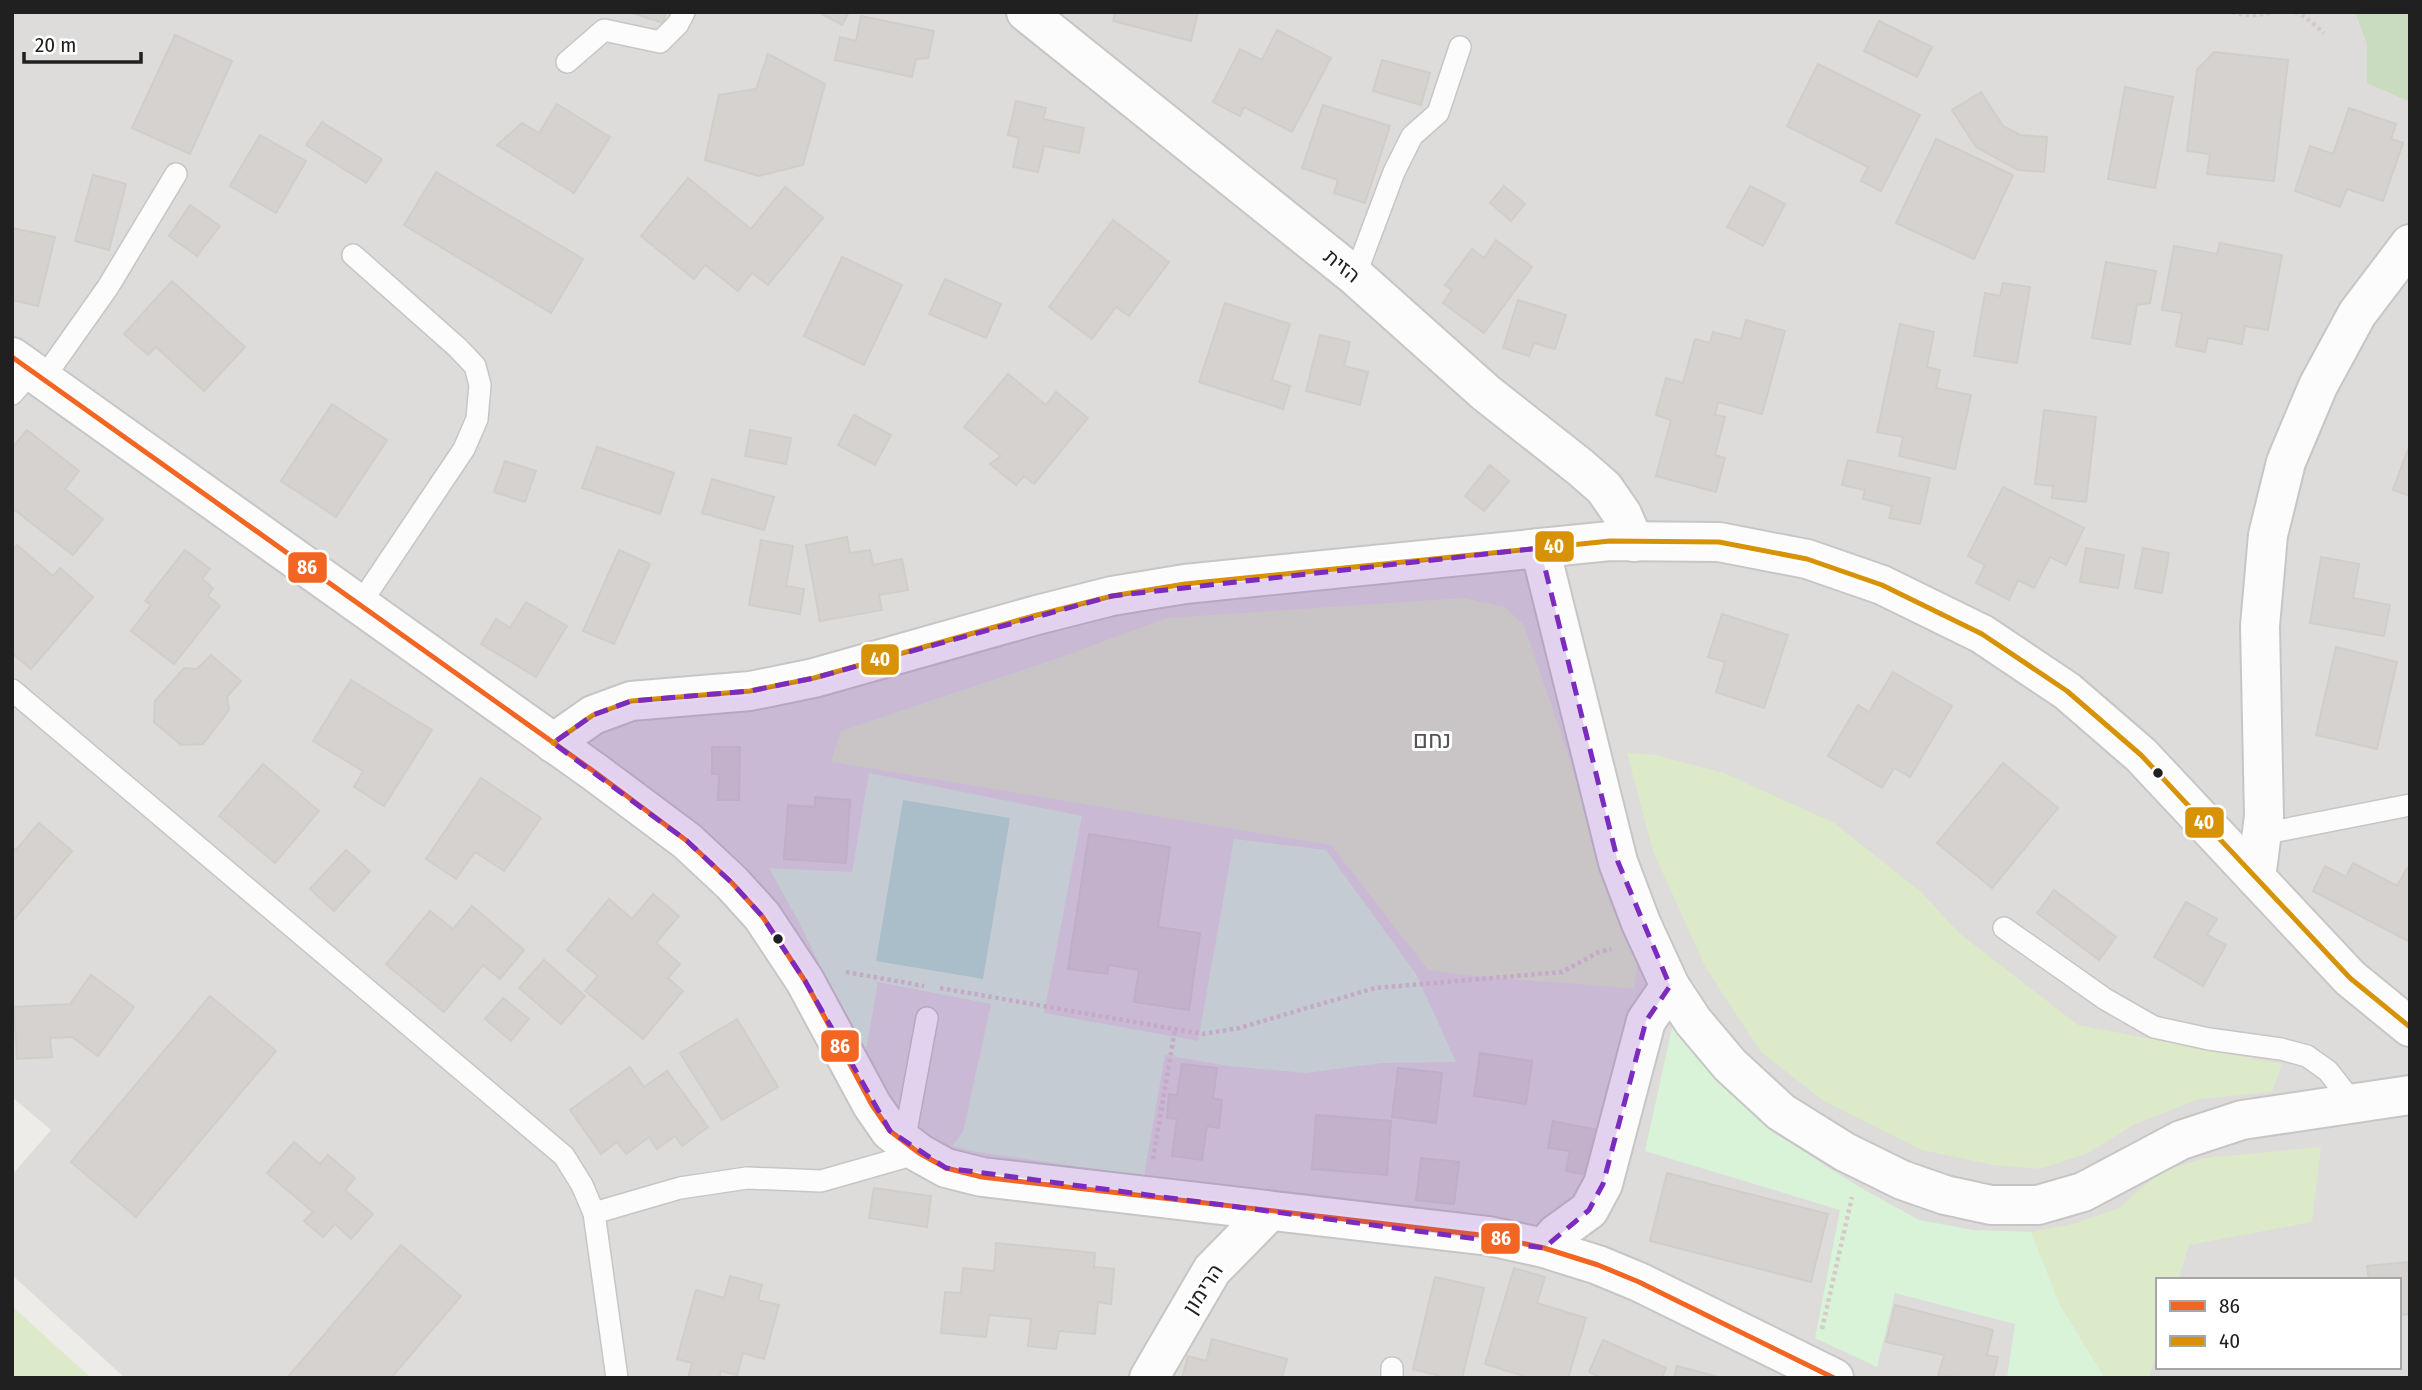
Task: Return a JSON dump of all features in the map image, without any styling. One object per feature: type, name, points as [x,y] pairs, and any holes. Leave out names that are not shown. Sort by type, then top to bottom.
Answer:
[{"type":"street","name":"הזית","points":[[1027,12],[1355,276],[1486,393],[1604,488],[1622,514],[1634,542]]},
{"type":"street","points":[[2256,878],[2264,816],[2260,626],[2268,535],[2286,463],[2318,386],[2357,314],[2410,244]]},
{"type":"street","points":[[25,375],[360,604],[687,841],[762,916],[805,981],[872,1105],[890,1131],[946,1168],[982,1177],[1489,1236],[1544,1248],[1598,1265],[1639,1282],[1824,1373]]},
{"type":"street","points":[[553,743],[593,715],[631,701],[750,691],[814,678],[1112,596],[1185,584],[1610,541],[1719,542],[1807,559],[1882,585],[1982,634],[2067,691],[2141,755],[2350,978],[2410,1027]]},
{"type":"street","points":[[1540,548],[1618,862],[1649,941],[1670,986],[1693,1021],[1730,1065],[1781,1112],[1845,1152],[1902,1180],[1945,1195],[1991,1205],[2038,1205],[2083,1192],[2181,1140],[2242,1120],[2410,1095]]},
{"type":"street","points":[[1544,1248],[1556,1234],[1589,1210],[1603,1184],[1646,1021],[1670,986]]},
{"type":"street","name":"הרימון","points":[[1149,1378],[1212,1270],[1270,1211]]},
{"type":"lane","points":[[567,62],[604,30],[660,42],[678,24],[684,12]]},
{"type":"lane","points":[[1355,276],[1394,172],[1412,136],[1438,113],[1460,47]]},
{"type":"lane","points":[[25,375],[108,287],[176,174]]},
{"type":"lane","points":[[353,256],[475,366],[481,385],[477,419],[464,449],[360,604]]},
{"type":"lane","points":[[12,690],[564,1156],[582,1185],[594,1213],[617,1378]]},
{"type":"lane","points":[[2262,834],[2410,805]]},
{"type":"lane","points":[[2004,928],[2105,999],[2154,1027],[2307,1056],[2328,1072],[2353,1103]]},
{"type":"lane","points":[[594,1213],[680,1188],[747,1178],[821,1181],[911,1147],[928,1018]]},
{"type":"path","points":[[2232,12],[2253,15],[2272,12]]},
{"type":"path","points":[[2295,12],[2323,33]]},
{"type":"path","points":[[793,963],[1203,1034],[1239,1028],[1337,998],[1394,985],[1562,972],[1599,952],[1649,941]]},
{"type":"path","points":[[1147,1196],[1175,1029]]},
{"type":"path","points":[[1824,1373],[1861,1159]]},
{"type":"highlighted area","points":[[1540,548],[1618,862],[1670,986],[1646,1021],[1603,1184],[1589,1210],[1544,1248],[946,1168],[890,1131],[805,981],[762,916],[732,883],[687,841],[553,743],[593,715],[631,701],[750,691],[814,678],[1112,596]]},
{"type":"shaded area","name":"נחם","points":[[12,12],[2410,12],[2410,1378],[125,1378],[12,1275],[12,1175],[51,1130],[12,1097]]},
{"type":"shaded area","points":[[886,988],[982,1004],[958,1127],[934,1143],[888,1097],[874,1062]]},
{"type":"green space","points":[[2355,12],[2410,12],[2410,102],[2367,83],[2367,44]]},
{"type":"green space","points":[[1463,598],[1505,607],[1524,625],[1638,961],[1634,989],[1428,970],[1331,845],[831,762],[841,731],[1167,618]]},
{"type":"green space","points":[[1627,753],[1655,755],[1724,773],[1834,823],[1921,892],[1959,933],[2078,1025],[2282,1064],[2272,1092],[2199,1099],[2135,1124],[2088,1153],[2040,1169],[1994,1165],[1922,1150],[1824,1101],[1761,1052],[1706,968],[1653,851]]},
{"type":"green space","points":[[869,773],[1082,816],[1044,1013],[1198,1041],[1234,839],[1326,850],[1416,974],[1456,1062],[1382,1063],[1306,1073],[1229,1066],[1165,1055],[1144,1176],[952,1146],[963,1132],[991,1004],[878,982],[866,1050],[844,1016],[800,924],[769,868],[852,872]]},
{"type":"green space","points":[[903,800],[1010,818],[983,979],[876,961]]},
{"type":"green space","points":[[1673,1023],[1718,1079],[1768,1129],[1856,1185],[1919,1220],[1973,1230],[2031,1232],[2060,1305],[2105,1378],[2007,1378],[2015,1324],[1895,1293],[1877,1367],[1815,1338],[1840,1210],[1645,1151]]},
{"type":"green space","points":[[2321,1147],[2312,1222],[2189,1245],[2179,1278],[2156,1278],[2156,1355],[2149,1378],[2105,1378],[2060,1305],[2031,1232],[2073,1224],[2119,1208],[2160,1172],[2205,1158]]},
{"type":"green space","points":[[12,1306],[91,1378],[12,1378]]},
{"type":"building","points":[[629,12],[666,12],[663,23]]},
{"type":"building","points":[[818,12],[849,12],[842,25]]},
{"type":"building","points":[[1115,12],[1198,12],[1191,41],[1113,21]]},
{"type":"building","points":[[861,16],[934,31],[928,58],[916,59],[912,77],[835,60],[840,37],[856,41]]},
{"type":"building","points":[[1879,21],[1932,47],[1917,77],[1864,51]]},
{"type":"building","points":[[1277,30],[1331,58],[1292,132],[1244,107],[1240,116],[1213,102],[1240,49],[1262,60]]},
{"type":"building","points":[[175,35],[232,61],[190,154],[132,128]]},
{"type":"building","points":[[2214,52],[2288,60],[2274,181],[2207,174],[2210,154],[2187,151],[2197,70]]},
{"type":"building","points":[[768,54],[825,84],[803,165],[759,176],[705,160],[719,95],[756,89]]},
{"type":"building","points":[[1382,60],[1430,73],[1421,105],[1373,91]]},
{"type":"building","points":[[1818,64],[1920,115],[1881,191],[1861,181],[1868,167],[1787,126]]},
{"type":"building","points":[[2125,87],[2173,97],[2155,188],[2108,179]]},
{"type":"building","points":[[1981,92],[2003,126],[2020,135],[2047,137],[2044,172],[2018,170],[1976,147],[1952,110]]},
{"type":"building","points":[[1016,101],[1046,108],[1043,119],[1084,128],[1079,153],[1044,146],[1038,172],[1013,167],[1019,138],[1008,135]]},
{"type":"building","points":[[557,104],[610,137],[574,193],[497,145],[522,123],[539,133]]},
{"type":"building","points":[[1323,105],[1390,126],[1365,203],[1334,193],[1338,180],[1302,168]]},
{"type":"building","points":[[2349,108],[2396,124],[2391,139],[2403,143],[2383,201],[2347,189],[2340,207],[2295,191],[2310,146],[2333,154]]},
{"type":"building","points":[[322,122],[382,159],[366,183],[306,145]]},
{"type":"building","points":[[260,135],[306,161],[276,213],[230,186]]},
{"type":"building","points":[[1936,139],[2013,175],[1974,259],[1896,223]]},
{"type":"building","points":[[436,172],[583,259],[551,313],[404,225]]},
{"type":"building","points":[[93,175],[126,184],[109,250],[75,241]]},
{"type":"building","points":[[688,178],[751,229],[785,187],[823,218],[768,285],[752,273],[738,291],[705,265],[694,279],[641,236]]},
{"type":"building","points":[[1504,186],[1525,204],[1511,221],[1490,203]]},
{"type":"building","points":[[1750,186],[1785,204],[1763,246],[1727,227]]},
{"type":"building","points":[[190,205],[220,226],[197,256],[169,236]]},
{"type":"building","points":[[1113,220],[1169,262],[1129,316],[1116,307],[1092,339],[1049,307]]},
{"type":"building","points":[[12,228],[55,237],[38,306],[12,300]]},
{"type":"building","points":[[1496,240],[1532,267],[1484,333],[1443,303],[1452,290],[1445,285],[1472,249],[1484,258]]},
{"type":"building","points":[[2220,243],[2282,255],[2268,330],[2245,326],[2242,344],[2208,338],[2205,352],[2176,346],[2182,313],[2162,310],[2174,246],[2217,254]]},
{"type":"building","points":[[842,257],[902,285],[864,365],[804,336]]},
{"type":"building","points":[[2106,262],[2156,271],[2150,303],[2137,305],[2130,344],[2092,338]]},
{"type":"building","points":[[945,279],[1001,304],[986,338],[929,314]]},
{"type":"building","points":[[172,281],[245,347],[204,391],[156,347],[148,355],[124,334]]},
{"type":"building","points":[[2003,283],[2030,287],[2017,363],[1974,356],[1985,293],[2000,296]]},
{"type":"building","points":[[1518,300],[1566,315],[1555,349],[1534,343],[1529,356],[1503,348]]},
{"type":"building","points":[[1225,303],[1290,324],[1272,380],[1290,386],[1283,409],[1199,382]]},
{"type":"building","points":[[1746,320],[1785,331],[1762,414],[1718,402],[1715,415],[1725,417],[1715,455],[1725,458],[1716,492],[1656,476],[1671,420],[1656,415],[1666,378],[1683,383],[1695,339],[1710,343],[1713,332],[1741,339]]},
{"type":"building","points":[[1900,324],[1934,332],[1927,367],[1940,370],[1936,388],[1971,395],[1955,469],[1899,456],[1903,437],[1877,432]]},
{"type":"building","points":[[1320,335],[1350,342],[1344,366],[1368,372],[1360,405],[1306,391]]},
{"type":"building","points":[[1008,374],[1046,405],[1056,392],[1088,418],[1034,484],[1024,476],[1016,485],[990,464],[1001,456],[964,427]]},
{"type":"building","points":[[332,404],[387,440],[336,517],[281,481]]},
{"type":"building","points":[[2044,410],[2096,417],[2086,502],[2052,498],[2053,486],[2035,484]]},
{"type":"building","points":[[854,415],[891,435],[875,465],[838,445]]},
{"type":"building","points":[[27,430],[79,471],[65,489],[103,519],[73,555],[12,508],[12,448]]},
{"type":"building","points":[[750,430],[791,438],[786,464],[745,456]]},
{"type":"building","points":[[2410,444],[2410,496],[2393,490]]},
{"type":"building","points":[[597,447],[674,473],[660,514],[582,488]]},
{"type":"building","points":[[1848,460],[1930,478],[1920,524],[1889,518],[1892,506],[1863,499],[1865,490],[1842,485]]},
{"type":"building","points":[[505,461],[536,471],[525,502],[494,492]]},
{"type":"building","points":[[1490,465],[1509,481],[1484,511],[1465,496]]},
{"type":"building","points":[[712,479],[774,497],[764,530],[702,513]]},
{"type":"building","points":[[2003,487],[2084,528],[2066,565],[2050,557],[2034,588],[2018,580],[2009,600],[1976,583],[1985,565],[1968,556]]},
{"type":"building","points":[[847,537],[850,553],[870,550],[873,565],[902,559],[908,590],[879,595],[882,610],[820,621],[806,545]]},
{"type":"building","points":[[761,540],[793,546],[786,586],[804,589],[800,614],[749,605]]},
{"type":"building","points":[[17,545],[53,576],[60,568],[93,597],[31,669],[12,653],[12,551]]},
{"type":"building","points":[[2086,548],[2124,555],[2118,588],[2080,582]]},
{"type":"building","points":[[2143,548],[2169,553],[2162,593],[2135,588]]},
{"type":"building","points":[[185,550],[210,569],[202,579],[213,588],[208,596],[220,606],[174,664],[131,631],[151,605],[145,601]]},
{"type":"building","points":[[619,550],[650,564],[614,644],[583,631]]},
{"type":"building","points":[[2321,557],[2359,564],[2353,598],[2390,605],[2384,636],[2310,623]]},
{"type":"building","points":[[526,602],[567,626],[536,677],[481,644],[496,619],[510,628]]},
{"type":"building","points":[[1722,614],[1788,635],[1764,708],[1716,692],[1725,662],[1708,657]]},
{"type":"building","points":[[2336,647],[2397,662],[2377,749],[2316,735]]},
{"type":"building","points":[[211,655],[241,681],[227,697],[229,710],[203,744],[181,745],[154,722],[155,701],[184,668],[197,669]]},
{"type":"building","points":[[1893,672],[1952,706],[1910,777],[1894,768],[1882,788],[1828,756],[1858,705],[1869,712]]},
{"type":"building","points":[[351,680],[432,730],[384,806],[354,787],[363,771],[313,741]]},
{"type":"building","points":[[712,747],[740,747],[739,800],[718,800],[719,774],[712,774]]},
{"type":"building","points":[[2003,763],[2058,808],[1992,888],[1937,843]]},
{"type":"building","points":[[263,764],[319,811],[275,863],[219,816]]},
{"type":"building","points":[[481,778],[541,818],[504,871],[475,852],[456,879],[426,859]]},
{"type":"building","points":[[815,797],[850,800],[846,863],[784,859],[788,805],[815,807]]},
{"type":"building","points":[[39,823],[72,851],[12,922],[12,847],[16,850]]},
{"type":"building","points":[[1089,834],[1170,847],[1158,927],[1200,933],[1189,1010],[1134,1002],[1139,970],[1109,965],[1107,974],[1068,969]]},
{"type":"building","points":[[346,850],[370,871],[334,911],[310,889]]},
{"type":"building","points":[[2353,863],[2397,886],[2407,868],[2410,869],[2410,942],[2313,891],[2325,866],[2346,877]]},
{"type":"building","points":[[2054,890],[2116,937],[2099,960],[2037,913]]},
{"type":"building","points":[[653,894],[679,916],[656,943],[680,964],[668,978],[683,991],[643,1039],[585,991],[598,976],[567,950],[609,899],[632,919]]},
{"type":"building","points":[[2186,902],[2217,919],[2207,935],[2226,945],[2203,986],[2154,957]]},
{"type":"building","points":[[472,906],[524,950],[500,979],[483,965],[444,1012],[386,964],[430,911],[453,929]]},
{"type":"building","points":[[544,960],[585,996],[561,1024],[519,988]]},
{"type":"building","points":[[91,975],[134,1007],[98,1056],[72,1037],[50,1038],[52,1057],[17,1059],[14,1007],[70,1004]]},
{"type":"building","points":[[210,996],[276,1051],[136,1217],[71,1162]]},
{"type":"building","points":[[503,998],[529,1019],[511,1041],[485,1019]]},
{"type":"building","points":[[737,1019],[778,1087],[722,1120],[680,1053]]},
{"type":"building","points":[[1480,1053],[1532,1061],[1526,1104],[1474,1096]]},
{"type":"building","points":[[1182,1064],[1217,1068],[1213,1098],[1222,1100],[1219,1128],[1207,1126],[1202,1160],[1172,1156],[1177,1119],[1167,1118],[1169,1094],[1177,1095]]},
{"type":"building","points":[[630,1067],[644,1087],[667,1071],[708,1127],[682,1146],[675,1136],[657,1149],[649,1137],[626,1154],[617,1142],[601,1154],[570,1110]]},
{"type":"building","points":[[1398,1068],[1442,1073],[1436,1123],[1392,1117]]},
{"type":"building","points":[[1316,1115],[1391,1121],[1387,1175],[1312,1169]]},
{"type":"building","points":[[1553,1121],[1597,1130],[1588,1175],[1566,1171],[1570,1151],[1548,1148]]},
{"type":"building","points":[[294,1142],[320,1164],[328,1155],[355,1178],[345,1190],[373,1214],[351,1239],[335,1224],[323,1237],[304,1221],[313,1212],[267,1173]]},
{"type":"building","points":[[1421,1158],[1459,1162],[1454,1204],[1416,1200]]},
{"type":"building","points":[[1667,1173],[1828,1214],[1811,1282],[1650,1241]]},
{"type":"building","points":[[874,1188],[931,1196],[927,1227],[869,1218]]},
{"type":"building","points":[[996,1243],[1095,1253],[1094,1267],[1114,1269],[1111,1304],[1098,1302],[1095,1334],[1059,1331],[1056,1349],[1028,1346],[1031,1319],[989,1315],[986,1337],[941,1333],[945,1292],[961,1293],[963,1268],[994,1271]]},
{"type":"building","points":[[401,1245],[461,1296],[391,1378],[287,1378]]},
{"type":"building","points":[[2408,1262],[2410,1314],[2401,1315],[2401,1278],[2369,1278],[2367,1266]]},
{"type":"building","points":[[1514,1268],[1545,1277],[1537,1303],[1586,1318],[1568,1378],[1530,1378],[1485,1364]]},
{"type":"building","points":[[730,1276],[762,1285],[758,1300],[779,1305],[764,1359],[743,1353],[737,1375],[721,1371],[719,1378],[688,1378],[692,1363],[677,1359],[696,1290],[724,1298]]},
{"type":"building","points":[[1435,1277],[1484,1288],[1462,1378],[1448,1378],[1413,1369]]},
{"type":"building","points":[[1895,1305],[1993,1330],[1987,1355],[1998,1357],[1993,1378],[1938,1376],[1944,1355],[1886,1342]]},
{"type":"building","points":[[1212,1339],[1287,1359],[1282,1378],[1182,1378],[1188,1356],[1206,1361]]},
{"type":"building","points":[[1603,1340],[1666,1368],[1662,1378],[1602,1378],[1589,1372]]},
{"type":"building","points":[[1677,1366],[1719,1377],[1719,1378],[1674,1378]]},
{"type":"transit line","name":"86","points":[[12,357],[596,773],[687,841],[732,883],[762,916],[805,981],[872,1105],[890,1131],[919,1153],[946,1168],[982,1177],[1489,1236],[1544,1248],[1598,1265],[1639,1282],[1834,1378]]},
{"type":"transit line","name":"40","points":[[553,743],[593,715],[631,701],[750,691],[814,678],[1112,596],[1185,584],[1610,541],[1719,542],[1807,559],[1882,585],[1982,634],[2067,691],[2141,755],[2350,978],[2410,1027]]},
{"type":"district","name":"נחם","points":[[1432,740]]}]
